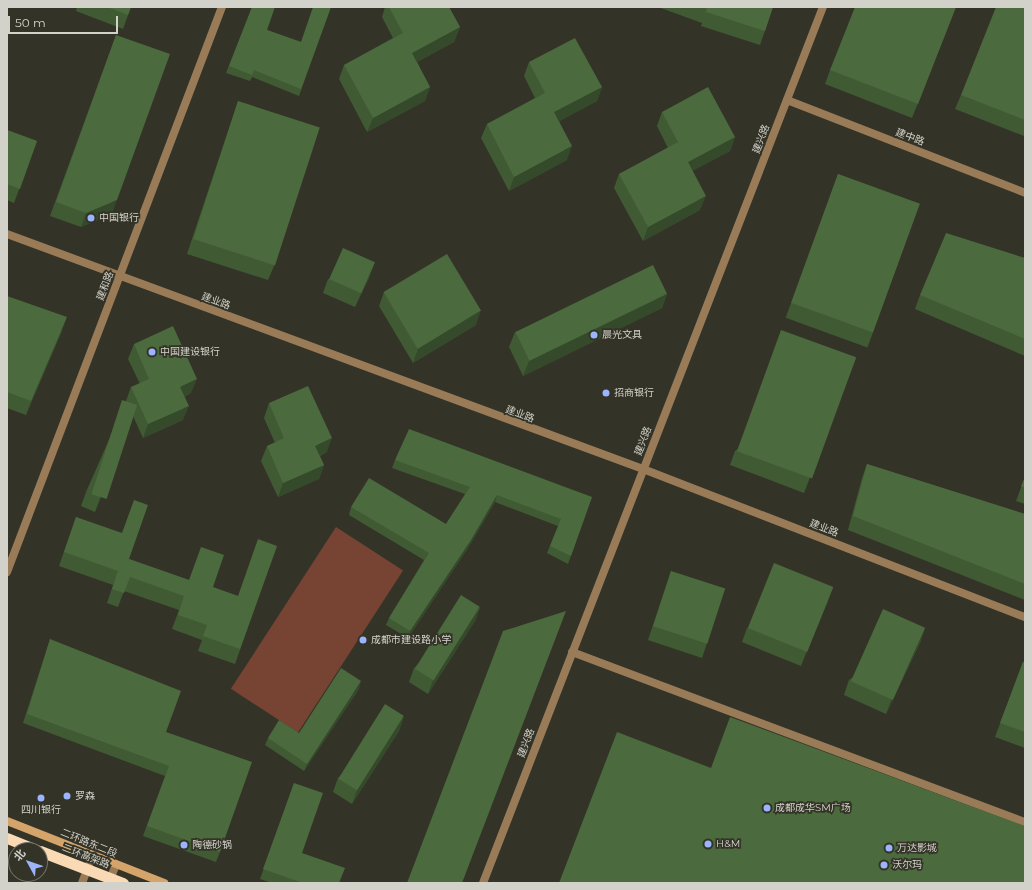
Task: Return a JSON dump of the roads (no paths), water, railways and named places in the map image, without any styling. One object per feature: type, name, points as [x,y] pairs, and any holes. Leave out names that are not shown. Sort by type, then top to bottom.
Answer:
[{"type":"highway","points":[[7,838],[17,842]]},
{"type":"highway","name":"二环高架路","points":[[48,854],[123,883]]},
{"type":"main road","name":"二环路东二段","points":[[7,821],[164,883]]},
{"type":"street","name":"建和路","points":[[7,572],[222,7]]},
{"type":"street","name":"建兴路","points":[[483,883],[823,7]]},
{"type":"street","name":"建中路","points":[[787,100],[1025,193]]},
{"type":"street","name":"建业路","points":[[7,234],[643,469],[1025,617]]},
{"type":"street","points":[[572,652],[1025,822]]},
{"type":"street","points":[[82,883],[93,855]]},
{"type":"street","points":[[109,883],[116,865]]},
{"type":"place","name":"中国银行","points":[[91,218]]},
{"type":"place","name":"晨光文具","points":[[594,335]]},
{"type":"place","name":"中国建设银行","points":[[152,352]]},
{"type":"place","name":"招商银行","points":[[606,393]]},
{"type":"place","name":"成都市建设路小学","points":[[363,640]]},
{"type":"place","name":"罗森","points":[[67,796]]},
{"type":"place","name":"四川银行","points":[[41,798]]},
{"type":"place","name":"成都成华SM广场","points":[[767,808]]},
{"type":"place","name":"H&M","points":[[708,844]]},
{"type":"place","name":"陶德砂锅","points":[[184,845]]},
{"type":"place","name":"万达影城","points":[[889,848]]},
{"type":"place","name":"沃尔玛","points":[[884,865]]}]
